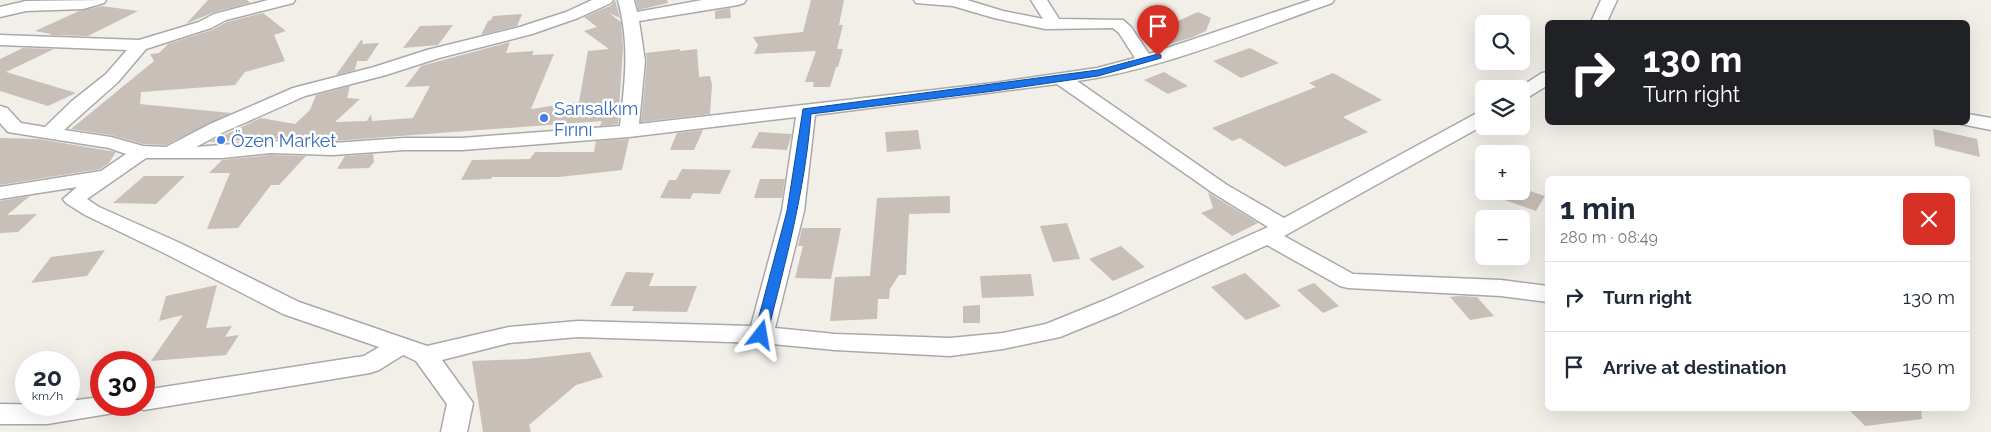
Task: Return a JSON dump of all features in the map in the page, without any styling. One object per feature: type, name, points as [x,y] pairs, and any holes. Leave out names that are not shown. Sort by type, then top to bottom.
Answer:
[{"type":"street","points":[[0,12],[26,6],[83,4],[98,0]]},
{"type":"street","points":[[220,17],[235,0]]},
{"type":"street","points":[[0,40],[46,40],[93,45],[140,46],[204,25],[220,17],[287,0]]},
{"type":"street","points":[[169,153],[217,128],[299,92],[526,30],[572,15],[605,0]]},
{"type":"street","points":[[626,0],[631,18],[636,61],[629,131]]},
{"type":"street","points":[[631,18],[717,2],[738,0]]},
{"type":"street","points":[[922,0],[954,1],[1000,15],[1054,24],[1117,23],[1145,60]]},
{"type":"street","points":[[1039,0],[1054,24]]},
{"type":"street","points":[[0,112],[15,128],[111,143],[142,152],[169,153],[222,152],[270,147],[333,149],[462,144],[629,131],[806,111],[1098,73],[1145,60],[1326,0]]},
{"type":"street","points":[[1600,20],[1609,0]]},
{"type":"street","points":[[50,133],[79,105],[112,78],[140,46]]},
{"type":"street","points":[[1060,78],[1348,281],[1501,288],[1545,294]]},
{"type":"street","points":[[1530,88],[1545,79]]},
{"type":"street","points":[[761,335],[793,211],[803,146],[806,111]]},
{"type":"street","points":[[1970,120],[1991,124]]},
{"type":"street","points":[[425,356],[509,335],[578,329],[761,335],[835,342],[950,347],[1003,341],[1051,331],[1113,306],[1276,232],[1475,122]]},
{"type":"street","points":[[0,140],[15,128]]},
{"type":"street","points":[[142,152],[73,199],[92,211],[172,248],[291,308],[401,345],[425,356],[460,403],[454,432]]},
{"type":"street","points":[[0,193],[106,176]]},
{"type":"street","points":[[155,398],[370,364],[401,345]]},
{"type":"street","points":[[0,414],[47,414],[90,408]]},
{"type":"building","points":[[208,0],[247,0],[250,3],[214,12],[186,24]]},
{"type":"building","points":[[615,0],[620,18],[609,13],[621,22],[623,48],[618,124],[600,126],[602,121],[333,141],[270,139],[209,142],[261,118],[295,124],[310,110],[316,95],[350,86],[347,98],[360,99],[335,122],[367,121],[371,114],[372,121],[413,118],[430,86],[405,87],[421,66],[510,42],[506,53],[534,51],[532,55],[554,54],[531,109],[579,102],[588,51],[609,49],[584,31],[597,27],[584,17],[612,5]]},
{"type":"building","points":[[636,0],[667,0],[668,3],[638,10]]},
{"type":"building","points":[[811,0],[844,0],[839,25],[843,25],[837,49],[843,49],[830,87],[813,87],[814,82],[805,82],[816,51],[754,54],[758,45],[753,37],[803,32]]},
{"type":"building","points":[[102,6],[138,11],[88,36],[50,35],[35,31],[79,11]]},
{"type":"building","points":[[730,8],[731,18],[715,19],[715,11]]},
{"type":"building","points":[[1198,12],[1211,18],[1206,31],[1193,37],[1167,45],[1148,34]]},
{"type":"building","points":[[263,13],[286,31],[274,35],[285,61],[245,72],[235,85],[141,92],[140,104],[231,113],[166,145],[143,144],[111,135],[71,129],[154,61],[150,54],[159,53],[168,44],[212,30],[227,22]]},
{"type":"building","points":[[522,14],[517,26],[481,35],[488,21],[493,16]]},
{"type":"building","points":[[453,25],[438,45],[403,48],[420,26]]},
{"type":"building","points":[[361,40],[363,41],[362,44],[379,43],[367,61],[357,61],[355,70],[336,75]]},
{"type":"building","points":[[23,48],[54,49],[6,72],[76,93],[48,106],[0,91],[0,59]]},
{"type":"building","points":[[1250,48],[1279,63],[1241,78],[1213,61]]},
{"type":"building","points":[[680,49],[680,51],[697,49],[699,77],[710,76],[712,85],[710,114],[641,122],[647,61],[646,53]]},
{"type":"building","points":[[1164,72],[1188,86],[1168,94],[1144,80]]},
{"type":"building","points":[[1333,73],[1382,100],[1343,117],[1368,132],[1285,167],[1240,138],[1232,141],[1212,128],[1316,87],[1309,83]]},
{"type":"building","points":[[1933,129],[1977,139],[1980,157],[1935,146]]},
{"type":"building","points":[[703,130],[694,150],[670,150],[677,133]]},
{"type":"building","points":[[918,130],[921,149],[887,152],[885,132]]},
{"type":"building","points":[[759,132],[792,134],[787,150],[751,148]]},
{"type":"building","points":[[0,138],[39,139],[116,152],[109,163],[100,169],[0,185]]},
{"type":"building","points":[[629,139],[622,170],[559,177],[492,177],[491,179],[461,180],[472,160],[530,159],[535,152],[594,152],[596,141]]},
{"type":"building","points":[[373,154],[374,162],[369,168],[337,169],[345,156]]},
{"type":"building","points":[[270,155],[306,156],[279,185],[271,185],[238,228],[207,229],[230,173],[209,173],[222,160]]},
{"type":"building","points":[[682,169],[731,170],[720,194],[693,193],[690,199],[660,198],[669,180],[676,180]]},
{"type":"building","points":[[144,176],[185,176],[156,204],[113,203]]},
{"type":"building","points":[[760,179],[785,179],[782,198],[754,198]]},
{"type":"building","points":[[1530,191],[1545,196],[1536,211],[1504,200],[1530,200]]},
{"type":"building","points":[[1208,192],[1258,223],[1232,236],[1201,213],[1213,208]]},
{"type":"building","points":[[30,196],[7,215],[37,214],[18,232],[0,233],[0,201]]},
{"type":"building","points":[[950,196],[950,213],[909,214],[906,275],[899,275],[890,289],[889,299],[878,299],[877,319],[830,321],[835,277],[870,276],[877,198]]},
{"type":"building","points":[[1067,223],[1080,259],[1053,262],[1040,226]]},
{"type":"building","points":[[802,228],[841,228],[831,279],[795,278],[803,246],[798,246]]},
{"type":"building","points":[[1121,246],[1145,267],[1113,281],[1089,259]]},
{"type":"building","points":[[105,250],[87,276],[31,283],[51,257]]},
{"type":"building","points":[[626,272],[654,273],[649,286],[697,286],[687,312],[632,311],[634,306],[610,306]]},
{"type":"building","points":[[1245,273],[1281,306],[1246,320],[1211,287]]},
{"type":"building","points":[[1031,274],[1034,296],[982,298],[980,276]]},
{"type":"building","points":[[1314,283],[1339,306],[1323,313],[1297,290]]},
{"type":"building","points":[[217,285],[206,328],[232,326],[225,337],[239,335],[226,355],[155,361],[155,355],[183,315],[159,321],[166,296]]},
{"type":"building","points":[[1450,297],[1477,297],[1494,316],[1470,320]]},
{"type":"building","points":[[980,305],[980,323],[963,323],[963,306]]},
{"type":"building","points":[[590,352],[603,377],[576,385],[529,425],[531,432],[483,432],[472,361],[527,359]]},
{"type":"building","points":[[1850,411],[1921,411],[1922,419],[1865,426]]},
{"type":"place","name":"Sarısalkım Fırını","points":[[544,118]]},
{"type":"place","name":"Özen Market","points":[[221,140]]},
{"type":"route","points":[[761,335],[793,211],[803,146],[806,111],[1098,73],[1158,56]]}]
